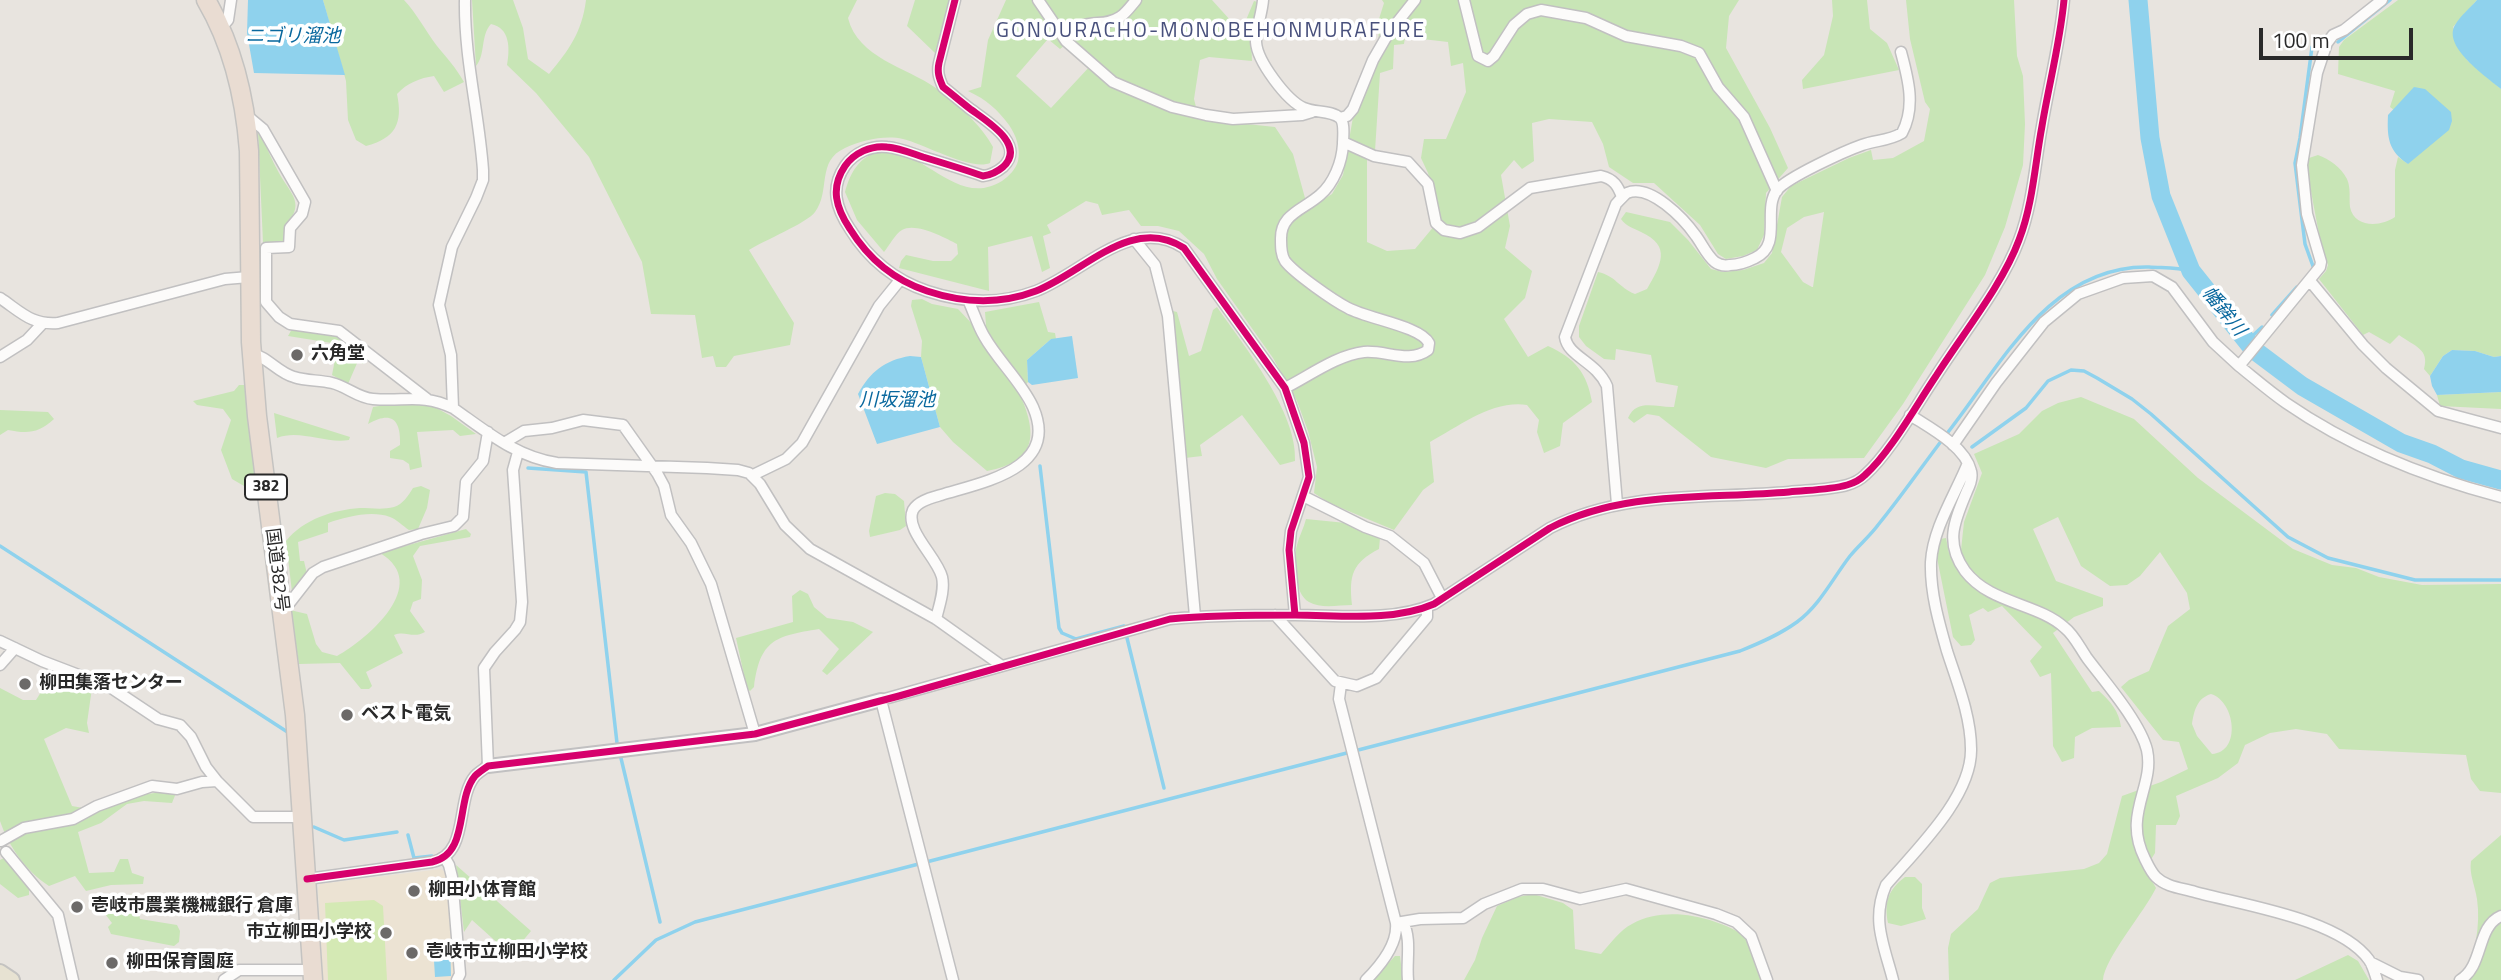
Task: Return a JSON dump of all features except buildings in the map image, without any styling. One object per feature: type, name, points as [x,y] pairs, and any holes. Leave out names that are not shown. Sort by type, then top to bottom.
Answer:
[{"type":"highway","name":"国道382号","points":[[206,0],[221,28],[238,80],[247,120],[252,354],[257,416],[295,715],[312,975]]},
{"type":"main road","points":[[0,972],[12,980]]},
{"type":"street","points":[[221,28],[229,20],[231,0]]},
{"type":"street","points":[[453,408],[452,355],[439,305],[452,247],[476,198],[484,170],[470,77],[465,29],[466,0]]},
{"type":"street","points":[[955,0],[937,71],[939,78],[943,87],[1000,130],[1010,156],[1007,163],[991,175],[983,176],[886,146],[872,148],[849,161],[837,183],[836,202],[839,212],[854,236],[870,254],[900,280],[969,302],[1004,299],[1036,291],[1134,239],[1145,236],[1174,241],[1184,248],[1285,388],[1304,443],[1309,477],[1291,531],[1289,550],[1295,615]]},
{"type":"street","points":[[1038,0],[1066,41],[1113,82],[1172,107],[1233,119],[1302,115],[1313,111]]},
{"type":"street","points":[[1066,41],[1080,26],[1119,18],[1136,0]]},
{"type":"street","points":[[1263,0],[1256,43],[1260,58],[1293,101],[1313,111],[1332,114],[1343,123],[1342,159],[1331,181],[1320,195],[1297,209],[1284,221],[1280,234],[1283,260],[1348,308],[1419,333],[1429,343],[1428,350],[1421,355],[1409,357],[1362,352],[1337,360],[1285,388]]},
{"type":"street","points":[[1340,118],[1347,116],[1353,109],[1373,60],[1388,34],[1415,0]]},
{"type":"street","points":[[1464,0],[1478,56],[1483,60],[1488,61],[1494,56],[1514,25],[1527,14],[1541,10],[1586,18],[1626,36],[1681,46],[1699,54],[1718,87],[1744,117],[1777,191]]},
{"type":"street","points":[[307,879],[445,858],[455,841],[468,789],[474,777],[488,766],[755,734],[1170,619],[1195,616],[1385,614],[1414,611],[1443,598],[1550,528],[1570,518],[1617,504],[1656,499],[1749,495],[1846,486],[1856,482],[1873,467],[1910,415],[2004,271],[2020,239],[2035,172],[2064,0]]},
{"type":"street","points":[[2240,365],[2320,267],[2321,262],[2307,214],[2302,165],[2317,73],[2327,43],[2333,35],[2344,30],[2382,0]]},
{"type":"street","points":[[1617,504],[1607,386],[1602,375],[1592,365],[1569,350],[1565,337],[1616,204],[1622,197],[1635,192],[1653,196],[1682,219],[1712,261],[1720,265],[1745,262],[1761,255],[1767,248],[1771,235],[1773,201],[1777,191],[1792,179],[1836,156],[1866,143],[1891,139],[1902,132],[1909,112],[1910,86],[1900,52]]},
{"type":"street","points":[[247,120],[251,119],[263,129],[304,202],[302,214],[290,228],[289,247],[265,248],[266,302],[279,317],[290,324],[338,331],[427,399],[453,408],[517,452],[539,460],[556,463],[738,470],[753,475],[785,525],[810,549],[936,619],[1002,666]]},
{"type":"street","points":[[1343,142],[1374,156],[1408,162],[1427,184],[1436,223],[1444,230],[1452,232],[1469,232],[1478,228],[1530,188],[1543,184],[1601,176],[1609,178],[1622,197]]},
{"type":"street","points":[[1134,239],[1155,265],[1168,316],[1195,616]]},
{"type":"street","points":[[1951,443],[2044,322],[2078,294],[2123,278],[2153,276],[2172,286],[2213,342],[2286,403],[2347,440],[2397,463],[2452,484],[2501,496]]},
{"type":"street","points":[[0,298],[32,320],[42,324],[58,323],[225,279],[249,277]]},
{"type":"street","points":[[753,475],[786,459],[802,443],[879,306],[900,280]]},
{"type":"street","points":[[2310,281],[2370,353],[2438,411],[2501,428]]},
{"type":"street","points":[[936,619],[943,579],[934,558],[915,533],[912,513],[929,498],[1020,466],[1033,452],[1039,434],[1033,408],[1019,383],[985,338],[969,302]]},
{"type":"street","points":[[0,357],[27,340],[42,324]]},
{"type":"street","points":[[252,354],[259,355],[292,377],[335,383],[369,399],[427,399]]},
{"type":"street","points":[[1910,415],[1951,443],[1968,463],[1972,473],[1971,482],[1952,527],[1953,543],[1966,572],[1999,597],[2065,628],[2138,730],[2148,758],[2136,826],[2138,843],[2156,877],[2175,888],[2270,910],[2333,932],[2347,940],[2370,962],[2400,976],[2418,980]]},
{"type":"street","points":[[504,443],[524,431],[552,428],[583,420],[623,425],[653,466],[664,486],[671,515],[691,543],[711,584],[755,734]]},
{"type":"street","points":[[281,606],[288,605],[313,573],[323,567],[421,534],[454,526],[463,517],[466,482],[483,461],[488,432]]},
{"type":"street","points":[[488,766],[484,668],[516,630],[520,622],[522,602],[513,470],[517,452]]},
{"type":"street","points":[[1893,980],[1877,910],[1880,898],[1886,885],[1957,799],[1970,766],[1968,720],[1938,616],[1931,563],[1940,526],[1968,463]]},
{"type":"street","points":[[1303,496],[1365,527],[1390,536],[1424,563],[1443,598]]},
{"type":"street","points":[[1275,615],[1335,681],[1357,686],[1376,678],[1427,617],[1427,607]]},
{"type":"street","points":[[0,641],[110,687],[158,719],[180,725],[191,737],[206,767],[217,781],[253,817],[303,817]]},
{"type":"street","points":[[0,665],[15,648]]},
{"type":"street","points":[[1341,684],[1339,699],[1352,752],[1399,923],[1409,934],[1406,961],[1408,980]]},
{"type":"street","points":[[881,700],[953,980]]},
{"type":"street","points":[[73,980],[58,915],[3,854],[0,840],[24,828],[74,819],[97,806],[152,786],[177,789],[217,781]]},
{"type":"street","points":[[445,858],[452,877],[460,974],[457,980]]},
{"type":"street","points":[[1399,923],[1420,919],[1463,918],[1484,904],[1522,889],[1543,889],[1580,899],[1626,889],[1736,922],[1752,936],[1768,980]]},
{"type":"street","points":[[2460,980],[2467,976],[2474,966],[2489,926],[2494,919],[2501,916]]},
{"type":"street","points":[[1366,980],[1383,960],[1399,923]]},
{"type":"street","points":[[2370,962],[2376,980]]},
{"type":"street","points":[[224,980],[239,970],[312,975]]},
{"type":"shaded area","name":"市立柳田小学校","points":[[441,869],[445,872],[457,976],[454,980],[323,980],[318,889],[320,884]]},
{"type":"green space","points":[[323,0],[404,0],[464,82],[444,92],[434,76],[405,87],[397,94],[399,113],[395,128],[384,139],[366,146],[356,140],[348,120],[346,81]]},
{"type":"green space","points":[[472,0],[513,0],[523,28],[528,59],[549,74],[574,40],[586,0],[857,0],[848,18],[853,32],[872,52],[936,88],[959,107],[993,147],[990,163],[971,163],[896,138],[866,141],[836,154],[827,168],[820,204],[815,212],[749,250],[794,323],[790,345],[734,356],[726,367],[716,367],[713,356],[702,358],[695,315],[651,314],[642,262],[589,157],[536,93],[507,65],[507,40],[497,26],[491,24],[488,29],[476,66]]},
{"type":"green space","points":[[915,0],[951,0],[935,53],[907,26]]},
{"type":"green space","points":[[1006,0],[1212,0],[1241,32],[1254,1],[1258,2],[1251,35],[1252,61],[1209,57],[1200,60],[1194,99],[1199,119],[1275,127],[1293,154],[1308,209],[1332,194],[1343,175],[1353,117],[1378,59],[1379,19],[1384,3],[1382,0],[1739,0],[1729,16],[1726,48],[1770,128],[1788,168],[1766,193],[1764,235],[1757,250],[1726,259],[1718,254],[1700,225],[1654,183],[1633,183],[1609,167],[1603,144],[1592,122],[1549,119],[1532,123],[1534,161],[1522,169],[1514,160],[1501,175],[1510,226],[1505,248],[1532,271],[1525,298],[1504,319],[1528,357],[1548,346],[1572,361],[1587,383],[1592,402],[1563,423],[1560,446],[1544,453],[1537,432],[1539,420],[1527,405],[1514,404],[1489,410],[1430,442],[1434,482],[1423,490],[1394,530],[1329,503],[1314,493],[1317,467],[1297,401],[1273,358],[1217,279],[1204,254],[1179,231],[1158,226],[1141,226],[1129,210],[1102,215],[1098,204],[1086,201],[1047,225],[1051,233],[1043,236],[1050,268],[1042,272],[1032,236],[988,247],[989,291],[899,268],[906,255],[933,261],[951,261],[958,254],[957,244],[930,232],[908,228],[897,234],[884,252],[857,220],[845,192],[857,166],[874,154],[897,153],[912,158],[955,183],[970,188],[986,188],[1002,181],[1014,170],[1019,152],[1012,129],[991,105],[968,91],[981,87],[988,40]],"holes":[[[1405,37],[1448,42],[1451,66],[1463,63],[1466,92],[1446,139],[1424,139],[1421,158],[1428,173],[1440,219],[1415,249],[1387,251],[1367,242],[1367,148],[1375,151],[1380,73],[1393,69],[1394,45],[1404,44]],[[1048,39],[1060,49],[1072,40],[1092,64],[1051,108],[1016,76]]]},
{"type":"green space","points":[[1832,0],[1867,0],[1870,29],[1887,43],[1899,70],[1803,89],[1802,80],[1824,55],[1833,16]]},
{"type":"green space","points":[[1906,0],[2014,0],[2017,56],[2023,76],[2025,124],[2023,165],[2005,227],[1985,275],[1903,404],[1864,458],[1788,459],[1766,468],[1711,457],[1659,416],[1647,414],[1634,423],[1628,418],[1642,406],[1674,407],[1678,386],[1656,382],[1651,355],[1616,349],[1615,360],[1604,359],[1586,346],[1579,337],[1579,326],[1598,272],[1609,276],[1635,294],[1647,289],[1656,272],[1661,257],[1657,243],[1621,219],[1626,212],[1670,222],[1711,269],[1723,272],[1743,270],[1764,263],[1772,253],[1782,197],[1791,186],[1871,150],[1873,160],[1893,158],[1924,141],[1930,109],[1925,102],[1910,39]],"holes":[[[1824,212],[1813,287],[1803,282],[1781,252],[1787,228],[1804,217]]]},
{"type":"green space","points":[[2398,0],[2477,0],[2453,27],[2467,60],[2501,89],[2501,356],[2452,350],[2443,356],[2430,376],[2424,369],[2423,352],[2399,335],[2390,344],[2369,332],[2363,335],[2319,279],[2328,265],[2321,245],[2307,170],[2309,158],[2318,155],[2338,167],[2348,182],[2353,214],[2362,222],[2383,223],[2395,217],[2395,170],[2398,157],[2408,164],[2415,87],[2394,110],[2390,107],[2395,91],[2338,74],[2339,47],[2344,40]]},
{"type":"green space","points":[[258,132],[295,200],[294,212],[284,228],[285,243],[263,243]]},
{"type":"green space","points":[[922,299],[932,304],[958,309],[976,328],[986,325],[985,312],[1039,302],[1048,332],[1055,333],[1056,339],[1051,339],[1027,360],[1028,382],[1019,392],[1029,420],[1029,443],[1025,452],[1016,460],[987,471],[940,427],[921,357],[922,341],[911,306],[912,300]]},
{"type":"green space","points":[[1217,307],[1279,401],[1294,442],[1295,461],[1280,465],[1242,415],[1200,445],[1202,456],[1185,458],[1173,311],[1177,312],[1189,356],[1201,351],[1213,310]]},
{"type":"green space","points":[[292,329],[337,334],[366,357],[363,364],[358,361],[348,384],[332,375],[338,344],[288,336]]},
{"type":"green space","points":[[239,385],[245,385],[255,478],[244,486],[232,479],[221,450],[231,420],[223,409],[197,405],[193,401],[234,391]]},
{"type":"green space","points":[[2501,392],[2501,409],[2440,406],[2437,395]]},
{"type":"green space","points":[[2081,397],[2134,419],[2198,478],[2293,549],[2332,565],[2356,568],[2379,577],[2422,585],[2501,584],[2501,793],[2480,791],[2471,779],[2466,755],[2339,749],[2327,734],[2296,729],[2270,733],[2245,745],[2238,763],[2218,778],[2176,796],[2180,816],[2176,825],[2156,825],[2155,853],[2145,869],[2156,888],[2110,960],[2103,980],[1949,980],[1948,948],[1951,934],[1978,909],[1990,883],[2000,878],[2084,869],[2099,863],[2107,854],[2122,796],[2188,769],[2179,742],[2163,740],[2121,687],[2129,680],[2149,671],[2168,626],[2190,609],[2187,593],[2160,552],[2140,576],[2127,585],[2110,586],[2081,566],[2058,517],[2033,529],[2056,581],[2103,598],[2103,606],[2074,617],[2053,633],[2092,692],[2099,691],[2114,707],[2121,727],[2092,728],[2075,737],[2074,758],[2062,762],[2053,746],[2051,673],[2040,677],[2030,661],[2042,647],[2002,606],[1988,612],[1983,608],[1969,615],[1975,640],[1971,645],[1961,646],[1953,637],[1937,558],[1940,539],[1946,538],[1949,553],[1961,550],[1964,522],[1982,473],[1974,454],[2019,434],[2042,411],[2058,403]],"holes":[[[2211,694],[2219,699],[2230,716],[2231,736],[2222,751],[2212,754],[2197,736],[2192,724],[2195,710],[2202,699]]]},
{"type":"green space","points":[[398,403],[429,404],[476,434],[460,436],[453,430],[417,432],[422,467],[410,470],[409,464],[403,460],[390,458],[390,451],[400,445],[397,424],[389,418],[383,418],[368,424],[373,407]]},
{"type":"green space","points":[[0,410],[48,412],[54,419],[33,431],[8,430],[0,435]]},
{"type":"green space","points":[[274,413],[350,437],[349,440],[295,435],[277,438]]},
{"type":"green space","points":[[421,486],[430,490],[427,508],[418,529],[409,530],[390,517],[367,514],[328,523],[328,532],[298,542],[300,561],[304,561],[307,574],[292,592],[286,541],[293,533],[310,521],[340,511],[394,507],[403,502],[413,488]]},
{"type":"green space","points":[[895,494],[904,501],[906,526],[870,537],[876,496]]},
{"type":"green space","points":[[1306,519],[1346,523],[1380,538],[1379,549],[1363,559],[1354,571],[1351,586],[1352,605],[1314,604],[1300,592],[1295,559]]},
{"type":"green space","points":[[466,529],[471,534],[470,537],[420,546],[413,556],[422,580],[421,599],[413,602],[410,611],[425,632],[417,635],[394,635],[403,653],[366,672],[372,686],[369,689],[361,689],[340,663],[299,664],[290,610],[307,614],[316,644],[322,652],[337,656],[378,624],[390,610],[397,595],[400,580],[394,566],[380,553]]},
{"type":"green space","points":[[800,590],[808,594],[814,607],[827,618],[853,622],[873,632],[827,675],[822,671],[839,649],[819,629],[781,638],[772,643],[760,659],[754,687],[750,691],[747,689],[736,638],[793,622],[792,596]]},
{"type":"green space","points":[[51,676],[92,688],[87,723],[89,733],[66,728],[44,739],[72,806],[97,809],[153,793],[176,793],[172,803],[144,801],[127,804],[101,823],[78,832],[89,873],[114,872],[120,859],[128,859],[132,873],[144,877],[143,884],[111,885],[86,891],[75,876],[49,886],[26,866],[4,831],[0,821],[0,688],[23,700],[36,700]]},
{"type":"green space","points":[[2501,835],[2501,980],[2467,980],[2478,919],[2471,861]]},
{"type":"green space","points":[[4,858],[29,887],[29,895],[18,898],[0,884],[0,860]]},
{"type":"green space","points":[[456,865],[531,931],[511,955],[472,920],[464,932]]},
{"type":"green space","points":[[1905,877],[1915,877],[1922,884],[1922,908],[1926,919],[1901,926],[1888,923],[1887,909],[1891,892]]},
{"type":"green space","points":[[134,894],[140,919],[177,925],[180,931],[179,942],[174,946],[111,934],[108,927],[112,923],[95,901]]},
{"type":"green space","points":[[1533,894],[1563,903],[1573,910],[1575,949],[1601,954],[1623,930],[1646,918],[1677,914],[1724,925],[1750,939],[1762,980],[1464,980],[1497,906]]},
{"type":"green space","points":[[374,900],[383,906],[387,980],[328,980],[325,903]]},
{"type":"green space","points":[[2348,955],[2358,961],[2369,980],[2295,980]]},
{"type":"green space","points":[[1395,956],[1400,956],[1403,980],[1373,980]]},
{"type":"water","name":"ニゴリ溜池","points":[[248,0],[323,0],[345,75],[254,73],[247,33]]},
{"type":"water","points":[[2477,0],[2501,0],[2501,89],[2468,61],[2455,43],[2455,25]]},
{"type":"water","points":[[2414,87],[2425,89],[2451,112],[2452,121],[2449,130],[2408,164],[2396,154],[2390,143],[2388,115]]},
{"type":"water","points":[[1072,336],[1078,378],[1032,385],[1028,382],[1027,360],[1051,339]]},
{"type":"water","points":[[2452,350],[2501,356],[2501,392],[2437,395],[2430,376],[2443,356]]},
{"type":"water","name":"川坂溜池","points":[[910,356],[921,357],[940,427],[877,444],[858,394],[879,368]]},
{"type":"water","points":[[450,943],[451,976],[435,977],[433,944]]},
{"type":"waterway","name":"幡鉾川","points":[[2138,0],[2150,138],[2161,196],[2191,271],[2254,350],[2302,386],[2401,443],[2432,454],[2461,469],[2501,480]]},
{"type":"waterway","points":[[2338,42],[2390,0]]},
{"type":"waterway","points":[[2312,47],[2295,163],[2305,244],[2314,269]]},
{"type":"waterway","points":[[614,980],[656,940],[695,922],[1740,651],[1762,642],[1790,627],[1813,608],[1850,556],[1897,501],[2011,347],[2057,299],[2084,282],[2115,271],[2149,267],[2191,271]]},
{"type":"waterway","points":[[2272,315],[2297,287]]},
{"type":"waterway","points":[[2247,341],[2262,327]]},
{"type":"waterway","points":[[1972,447],[2026,408],[2048,381],[2071,370],[2084,371],[2132,399],[2151,414],[2288,537],[2328,558],[2415,580],[2501,580]]},
{"type":"waterway","points":[[1040,466],[1059,628],[1062,633],[1076,639],[1124,626]]},
{"type":"waterway","points":[[528,468],[586,472],[617,743]]},
{"type":"waterway","points":[[0,546],[289,733]]},
{"type":"waterway","points":[[1127,638],[1164,788]]},
{"type":"waterway","points":[[620,754],[660,922]]},
{"type":"waterway","points":[[314,827],[344,840],[397,832]]},
{"type":"waterway","points":[[408,835],[414,858],[432,856]]},
{"type":"cycle path","points":[[955,0],[939,63],[940,81],[943,87],[1001,133],[1010,150],[1009,158],[1003,167],[983,176],[896,148],[875,147],[863,151],[849,161],[837,182],[838,206],[845,221],[865,249],[893,274],[927,291],[968,300],[1008,299],[1036,291],[1127,242],[1146,238],[1165,239],[1184,248],[1285,388],[1304,443],[1309,477],[1291,531],[1289,550],[1295,615]]},
{"type":"cycle path","points":[[307,879],[432,862],[444,857],[457,838],[469,786],[475,776],[488,766],[755,734],[1170,619],[1248,615],[1366,616],[1418,610],[1434,604],[1550,528],[1607,507],[1667,498],[1826,489],[1854,482],[1874,466],[1893,441],[1993,292],[2012,257],[2031,198],[2064,0]]},
{"type":"place","name":"六角堂","points":[[297,355]]},
{"type":"place","name":"柳田集落センター","points":[[25,684]]},
{"type":"place","name":"ベスト電気","points":[[347,715]]},
{"type":"place","name":"柳田小体育館","points":[[414,891]]},
{"type":"place","name":"壱岐市農業機械銀行 倉庫","points":[[77,907]]},
{"type":"place","name":"市立柳田小学校","points":[[386,933]]},
{"type":"place","name":"壱岐市立柳田小学校","points":[[412,953]]},
{"type":"place","name":"柳田保育園庭","points":[[112,963]]},
{"type":"district","name":"GONOURACHO-MONOBEHONMURAFURE","points":[[1211,32]]}]
